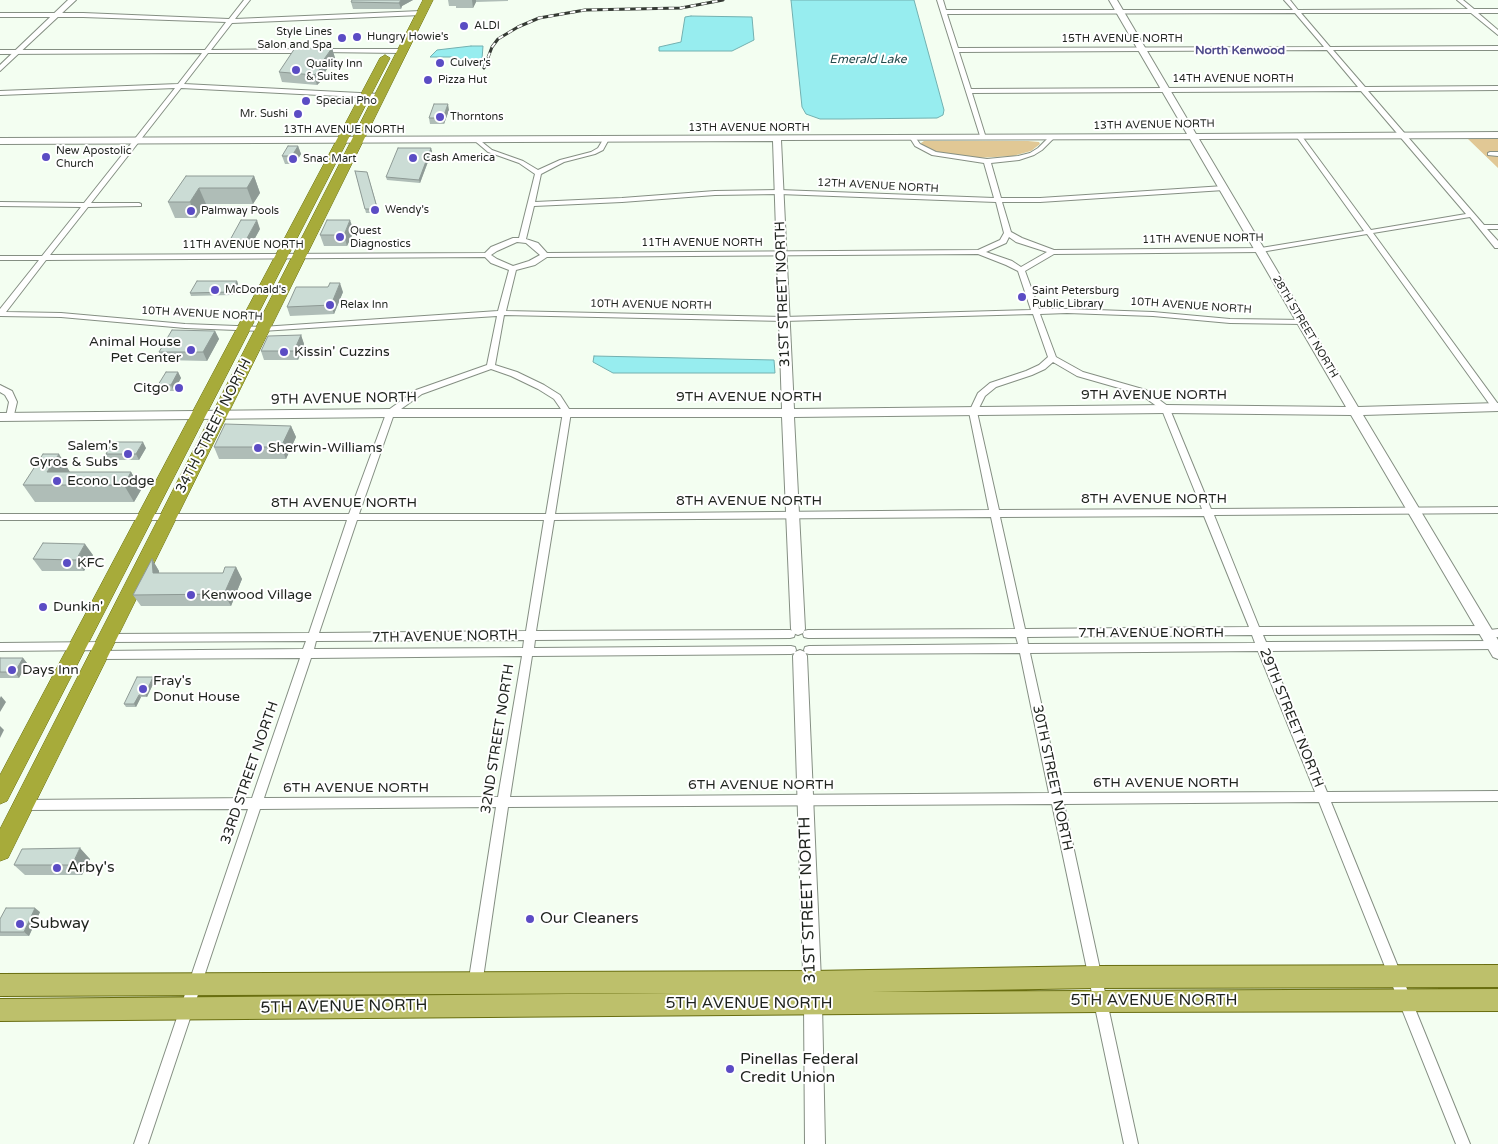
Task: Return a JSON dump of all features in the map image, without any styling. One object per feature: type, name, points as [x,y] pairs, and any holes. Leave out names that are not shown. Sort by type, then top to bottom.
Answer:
[{"type":"highway","points":[[406,18],[415,0]]},
{"type":"highway","name":"34TH STREET NORTH","points":[[0,851],[428,0]]},
{"type":"highway","name":"34TH STREET NORTH","points":[[0,796],[394,40]]},
{"type":"highway","points":[[314,194],[330,194]]},
{"type":"main road","name":"5TH AVENUE NORTH","points":[[0,1010],[472,1006],[812,993],[1095,977],[1498,976]]},
{"type":"main road","name":"5TH AVENUE NORTH","points":[[0,985],[476,983],[1100,1001],[1498,1000]]},
{"type":"street","points":[[0,69],[72,0]]},
{"type":"street","points":[[0,314],[247,0]]},
{"type":"street","points":[[940,0],[983,138]]},
{"type":"street","name":"28TH STREET NORTH","points":[[1113,0],[1414,511],[1492,639]]},
{"type":"street","points":[[1287,0],[1498,246]]},
{"type":"street","points":[[1460,0],[1498,33]]},
{"type":"street","points":[[944,12],[1498,11]]},
{"type":"street","points":[[0,15],[57,14],[230,21],[406,18],[421,13]]},
{"type":"street","name":"15TH AVENUE NORTH","points":[[955,50],[1498,48]]},
{"type":"street","points":[[0,52],[401,52]]},
{"type":"street","points":[[0,93],[179,86],[379,96]]},
{"type":"street","name":"14TH AVENUE NORTH","points":[[969,91],[1498,88]]},
{"type":"street","name":"13TH AVENUE NORTH","points":[[0,141],[1498,135]]},
{"type":"street","points":[[1300,136],[1497,407]]},
{"type":"street","points":[[913,138],[917,145],[934,154],[987,160],[1019,158],[1032,154],[1052,138]]},
{"type":"street","points":[[522,240],[538,173],[562,161],[601,148],[606,139]]},
{"type":"street","name":"31ST STREET NORTH","points":[[777,139],[792,514],[799,632]]},
{"type":"street","points":[[477,140],[490,151],[521,162],[538,173]]},
{"type":"street","points":[[1490,154],[1498,154]]},
{"type":"street","points":[[987,160],[1008,233],[1019,240],[1052,252]]},
{"type":"street","name":"12TH AVENUE NORTH","points":[[530,204],[715,193],[779,192],[999,200],[1090,198],[1224,188]]},
{"type":"street","points":[[0,204],[139,205]]},
{"type":"street","name":"11TH AVENUE NORTH","points":[[1052,252],[1261,250],[1370,230],[1471,215]]},
{"type":"street","points":[[1482,227],[1498,227]]},
{"type":"street","points":[[979,252],[992,248],[1003,240],[1008,233]]},
{"type":"street","points":[[522,240],[536,245],[545,255],[532,263],[513,269],[487,255],[505,244],[522,240]]},
{"type":"street","points":[[979,252],[1002,260],[1021,270],[1052,358],[1080,374],[1143,392],[1166,409]]},
{"type":"street","name":"11TH AVENUE NORTH","points":[[545,255],[979,252]]},
{"type":"street","points":[[1021,270],[1052,252]]},
{"type":"street","name":"11TH AVENUE NORTH","points":[[0,258],[487,255]]},
{"type":"street","points":[[490,366],[501,313],[513,269]]},
{"type":"street","name":"10TH AVENUE NORTH","points":[[0,314],[62,315],[244,329],[501,313],[784,319],[1034,310],[1112,312],[1230,321],[1302,322]]},
{"type":"street","points":[[973,412],[981,395],[992,384],[1029,373],[1042,367],[1052,358]]},
{"type":"street","points":[[390,413],[419,392],[490,366],[514,374],[541,387],[556,397],[566,412]]},
{"type":"street","points":[[0,388],[9,393],[13,402],[5,417]]},
{"type":"street","name":"9TH AVENUE NORTH","points":[[5,417],[566,412],[973,412],[1166,409],[1356,411],[1497,407]]},
{"type":"street","name":"29TH STREET NORTH","points":[[1166,409],[1463,1144]]},
{"type":"street","name":"32ND STREET NORTH","points":[[472,1006],[566,412]]},
{"type":"street","name":"30TH STREET NORTH","points":[[973,412],[1131,1144]]},
{"type":"street","name":"33RD STREET NORTH","points":[[141,1144],[185,1009],[390,413]]},
{"type":"street","name":"8TH AVENUE NORTH","points":[[0,517],[168,518],[1498,510]]},
{"type":"street","name":"7TH AVENUE NORTH","points":[[103,646],[313,637],[799,632],[1256,631],[1492,639]]},
{"type":"street","points":[[799,632],[811,644],[800,652],[788,644],[799,632]]},
{"type":"street","name":"7TH AVENUE NORTH","points":[[0,647],[103,646],[307,654],[528,650],[800,652],[1025,648],[1262,647],[1492,639]]},
{"type":"street","name":"31ST STREET NORTH","points":[[800,652],[812,993],[814,1144]]},
{"type":"street","name":"6TH AVENUE NORTH","points":[[24,805],[1498,796]]},
{"type":"shaded area","points":[[1468,139],[1498,139],[1498,168]]},
{"type":"shaded area","points":[[924,141],[1028,141],[1039,142],[1040,144],[1031,151],[1013,156],[977,158],[940,153],[922,145],[921,143]]},
{"type":"water","name":"Emerald Lake","points":[[791,0],[914,0],[944,110],[943,115],[937,118],[820,119],[806,114],[802,107]]},
{"type":"water","points":[[685,17],[752,17],[754,40],[732,51],[659,51],[659,47],[681,42]]},
{"type":"water","points":[[483,46],[482,59],[471,61],[452,57],[430,57],[437,50]]},
{"type":"water","points":[[594,356],[774,360],[775,373],[613,373],[593,362]]},
{"type":"building","points":[[352,0],[401,0],[399,3],[351,2]]},
{"type":"building","points":[[295,48],[332,48],[320,65],[323,66],[314,75],[279,72]]},
{"type":"building","points":[[434,104],[448,104],[443,118],[429,118]]},
{"type":"building","points":[[288,146],[298,146],[292,156],[282,156]]},
{"type":"building","points":[[398,148],[431,148],[419,180],[386,177]]},
{"type":"building","points":[[355,171],[367,172],[376,204],[374,209],[365,209]]},
{"type":"building","points":[[186,176],[254,176],[247,188],[199,188],[190,202],[168,202]]},
{"type":"building","points":[[241,220],[257,220],[246,240],[230,240]]},
{"type":"building","points":[[327,220],[350,220],[344,235],[320,235]]},
{"type":"building","name":"McDonald's","points":[[197,281],[237,281],[230,292],[190,293]]},
{"type":"building","points":[[330,283],[340,283],[331,305],[287,307],[296,287],[328,287]]},
{"type":"building","points":[[172,330],[215,331],[203,352],[159,352]]},
{"type":"building","points":[[301,335],[294,351],[261,351],[268,336]]},
{"type":"building","points":[[166,372],[178,372],[171,385],[158,385]]},
{"type":"building","points":[[225,424],[291,426],[281,447],[214,447]]},
{"type":"building","points":[[113,442],[143,442],[136,454],[106,454]]},
{"type":"building","points":[[43,454],[59,454],[47,472],[131,472],[124,485],[23,485]]},
{"type":"building","points":[[43,543],[85,544],[76,560],[33,559]]},
{"type":"building","points":[[152,559],[153,573],[223,573],[225,567],[236,567],[224,594],[133,595]]},
{"type":"building","points":[[0,658],[23,658],[15,672],[0,672]]},
{"type":"building","name":"Fray's Donut House","points":[[137,677],[153,677],[145,695],[139,695],[134,704],[124,704]]},
{"type":"building","points":[[80,848],[72,865],[14,865],[22,849]]},
{"type":"building","name":"Subway","points":[[6,908],[35,908],[24,932],[0,932],[0,919]]},
{"type":"railway","points":[[484,68],[492,47],[498,39],[518,27],[539,18],[585,10],[681,8],[723,0]]},
{"type":"place","name":"ALDI","points":[[464,26]]},
{"type":"place","name":"Hungry Howie's","points":[[357,37]]},
{"type":"place","name":"Style Lines Salon and Spa","points":[[342,38]]},
{"type":"place","name":"Culver's","points":[[440,63]]},
{"type":"place","name":"Quality Inn & Suites","points":[[296,70]]},
{"type":"place","name":"Pizza Hut","points":[[428,80]]},
{"type":"place","name":"Special Pho","points":[[306,101]]},
{"type":"place","name":"Mr. Sushi","points":[[298,114]]},
{"type":"place","name":"Thorntons","points":[[440,117]]},
{"type":"place","name":"New Apostolic Church","points":[[46,157]]},
{"type":"place","name":"Cash America","points":[[413,158]]},
{"type":"place","name":"Snac Mart","points":[[293,159]]},
{"type":"place","name":"Wendy's","points":[[375,210]]},
{"type":"place","name":"Palmway Pools","points":[[191,211]]},
{"type":"place","name":"Quest Diagnostics","points":[[340,237]]},
{"type":"place","name":"McDonald's","points":[[215,290]]},
{"type":"place","name":"Saint Petersburg Public Library","points":[[1022,297]]},
{"type":"place","name":"Relax Inn","points":[[330,305]]},
{"type":"place","name":"Animal House Pet Center","points":[[191,350]]},
{"type":"place","name":"Kissin' Cuzzins","points":[[284,352]]},
{"type":"place","name":"Citgo","points":[[179,388]]},
{"type":"place","name":"Sherwin-Williams","points":[[258,448]]},
{"type":"place","name":"Salem's Gyros & Subs","points":[[128,454]]},
{"type":"place","name":"Econo Lodge","points":[[57,481]]},
{"type":"place","name":"KFC","points":[[67,563]]},
{"type":"place","name":"Kenwood Village","points":[[191,595]]},
{"type":"place","name":"Dunkin'","points":[[43,607]]},
{"type":"place","name":"Days Inn","points":[[12,670]]},
{"type":"place","name":"Fray's Donut House","points":[[143,689]]},
{"type":"place","name":"Arby's","points":[[57,868]]},
{"type":"place","name":"Our Cleaners","points":[[530,919]]},
{"type":"place","name":"Subway","points":[[20,924]]},
{"type":"place","name":"Pinellas Federal Credit Union","points":[[730,1069]]},
{"type":"district","name":"North Kenwood","points":[[1240,51]]}]
